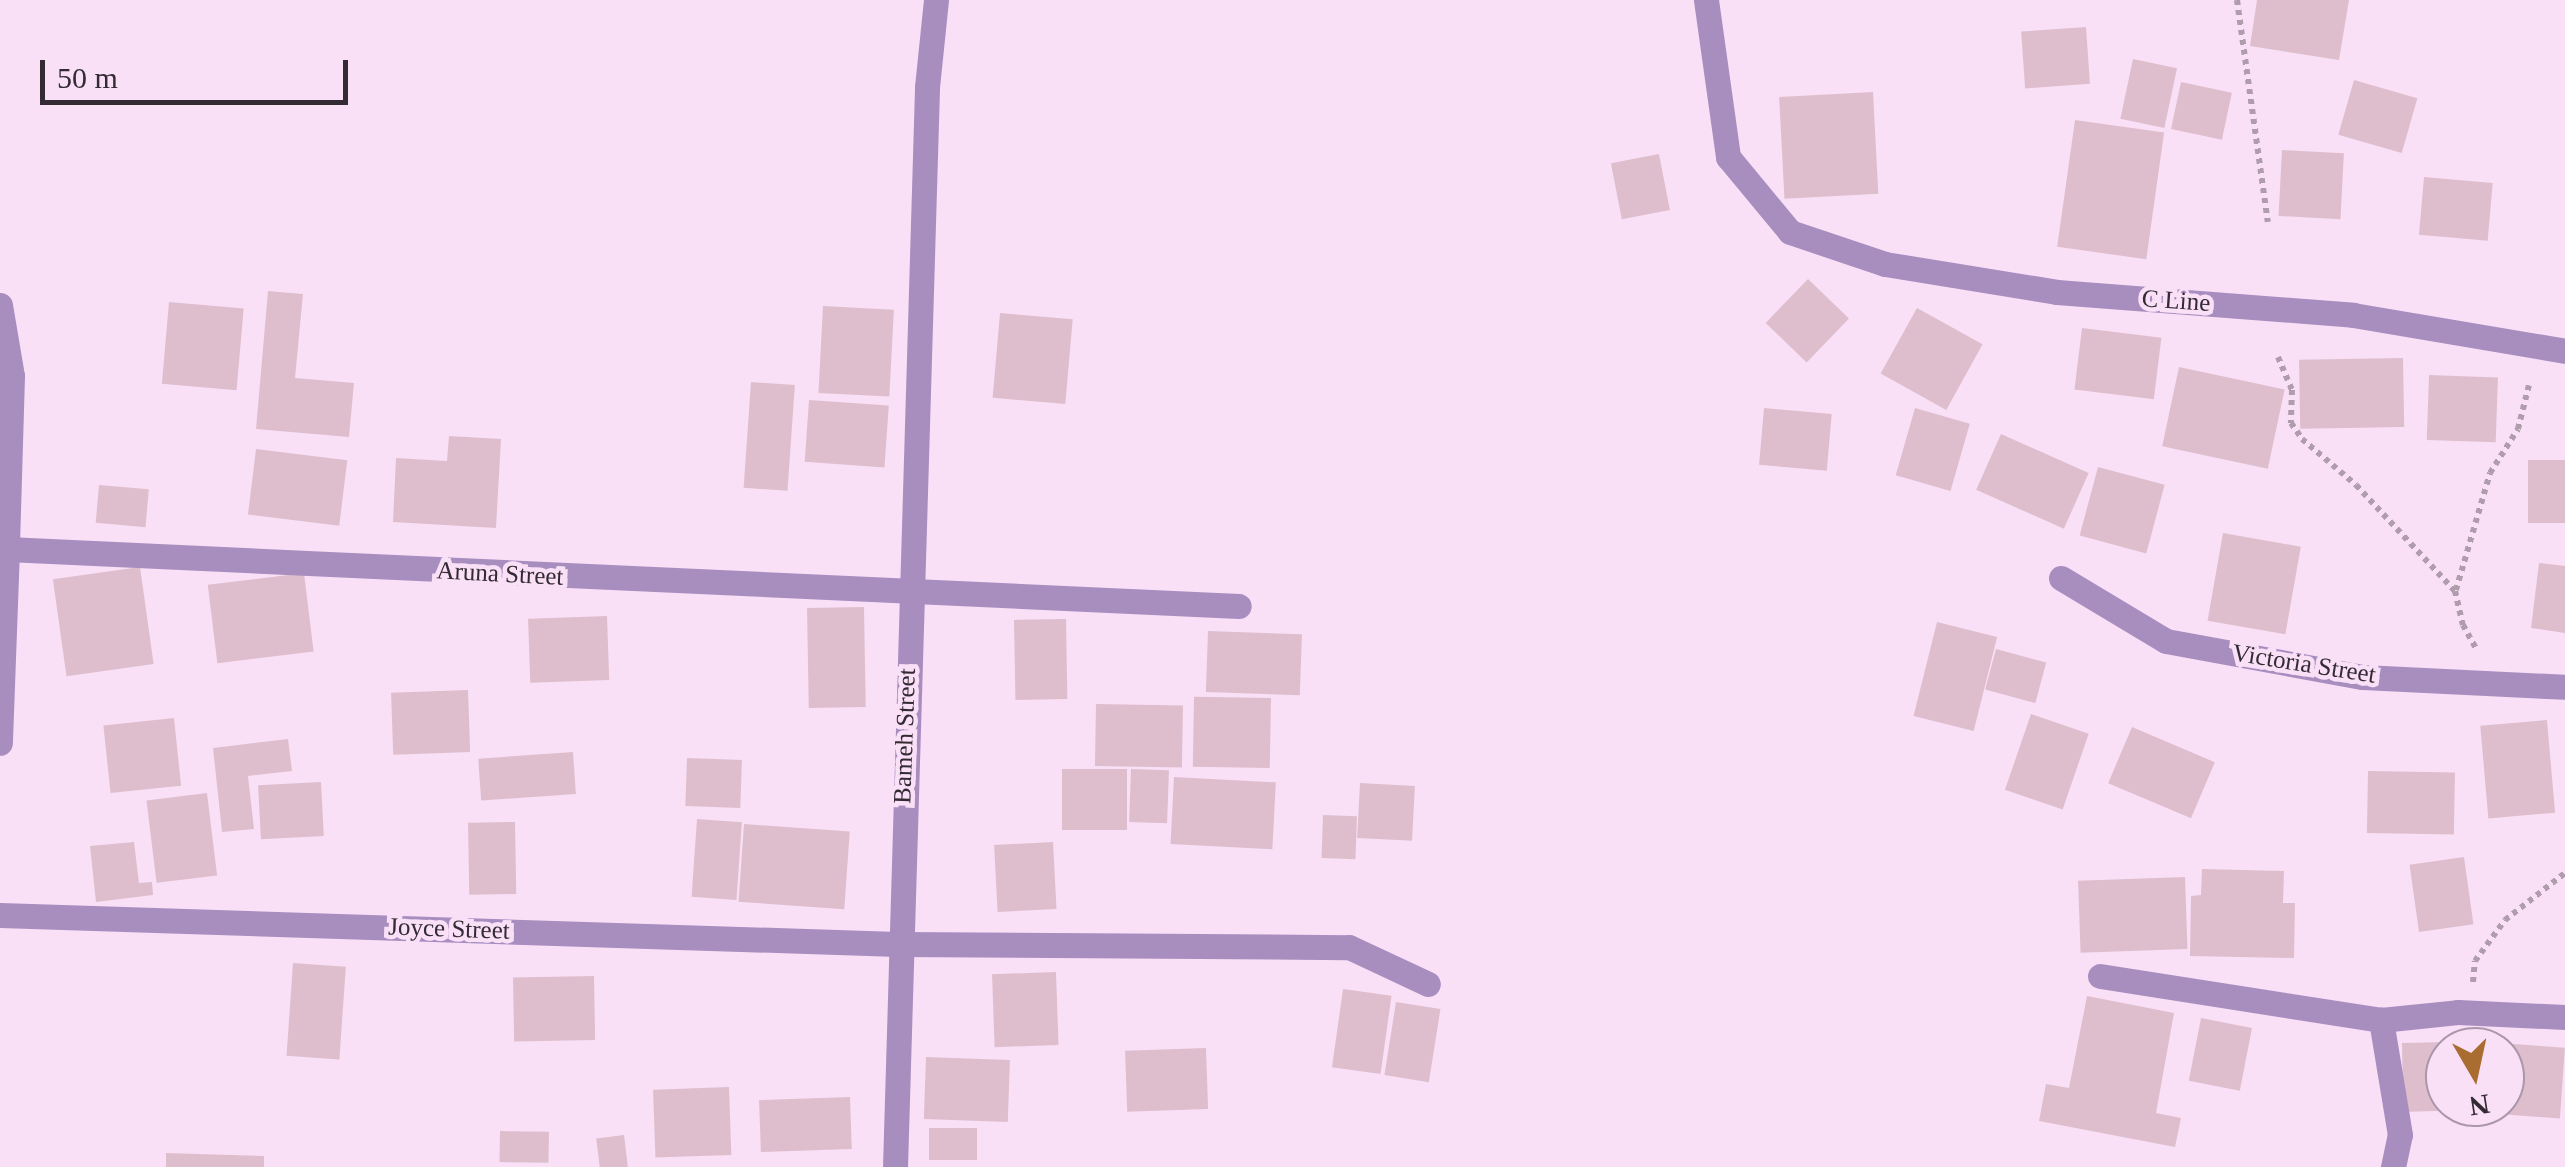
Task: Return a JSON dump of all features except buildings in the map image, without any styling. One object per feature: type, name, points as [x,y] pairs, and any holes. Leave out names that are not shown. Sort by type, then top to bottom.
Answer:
[{"type":"street","name":"Bameh Street","points":[[895,1167],[898,944],[924,305],[927,87],[936,0]]},
{"type":"street","name":"C Line","points":[[1706,0],[1728,158],[1790,232],[1885,264],[2056,292],[2353,315],[2565,351]]},
{"type":"street","points":[[0,304],[12,376],[0,743]]},
{"type":"street","name":"Aruna Street","points":[[4,548],[910,594],[1239,606]]},
{"type":"street","name":"Victoria Street","points":[[2061,578],[2166,641],[2363,677],[2565,687]]},
{"type":"street","name":"Joyce Street","points":[[0,915],[898,944],[1349,948],[1428,984]]},
{"type":"street","points":[[2100,976],[2380,1020],[2458,1012],[2565,1017]]},
{"type":"street","points":[[2380,1020],[2400,1136],[2393,1167]]},
{"type":"path","points":[[2237,0],[2268,222]]},
{"type":"path","points":[[2278,357],[2292,390],[2292,422],[2302,439],[2356,485],[2455,591]]},
{"type":"path","points":[[2497,681],[2463,626],[2455,591],[2490,472],[2518,429],[2528,385]]},
{"type":"path","points":[[2458,1012],[2472,989],[2475,960],[2492,936],[2565,872]]}]
